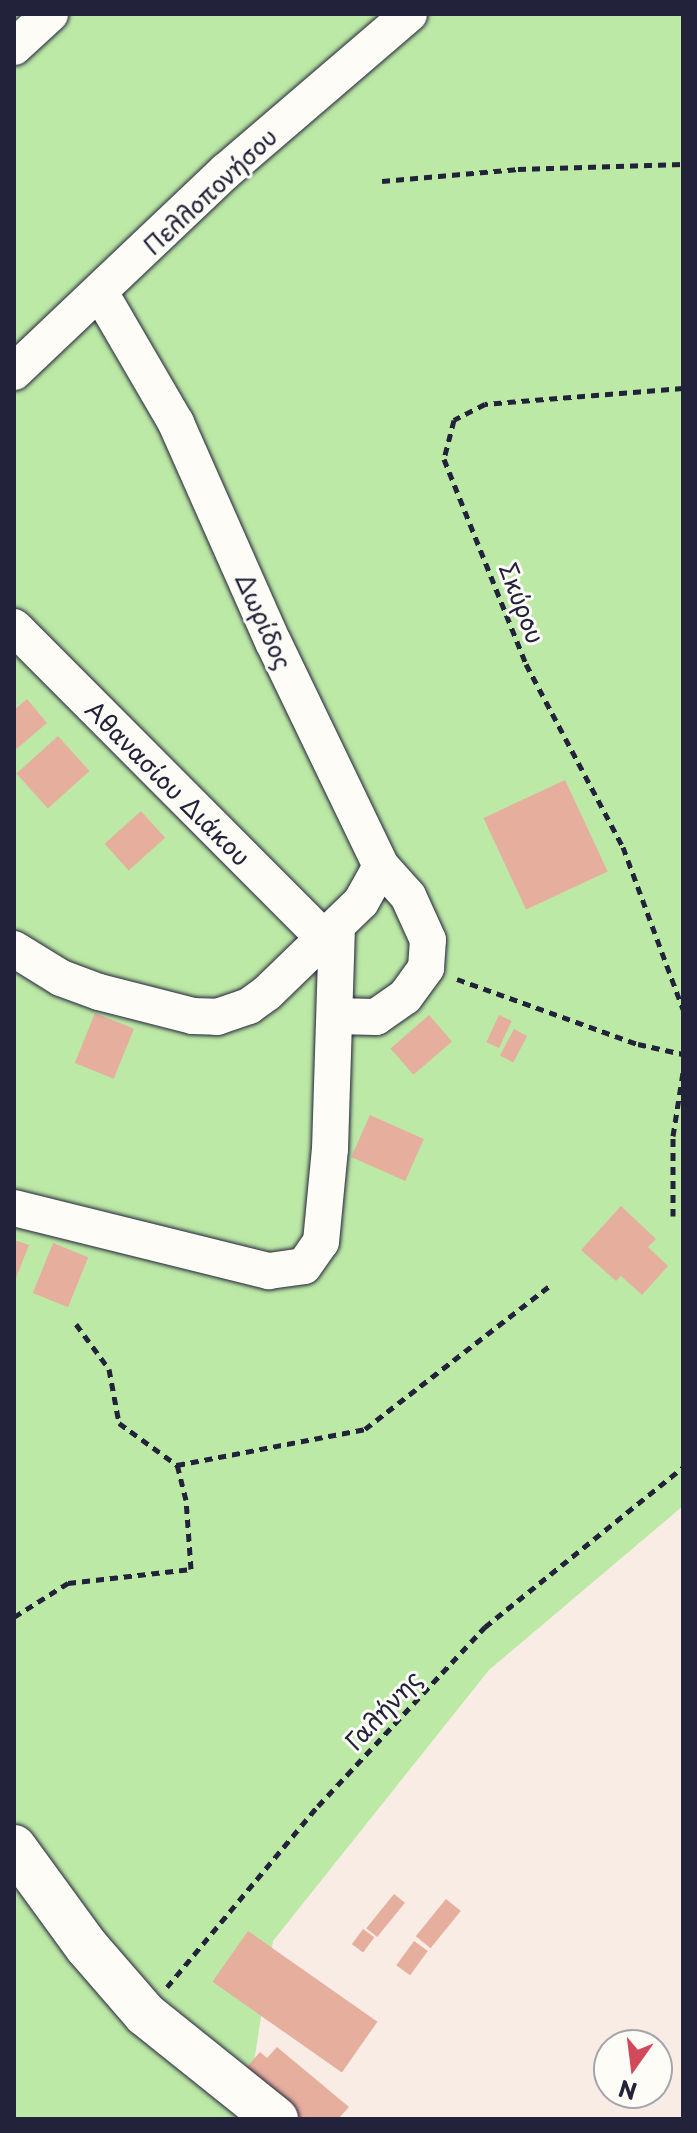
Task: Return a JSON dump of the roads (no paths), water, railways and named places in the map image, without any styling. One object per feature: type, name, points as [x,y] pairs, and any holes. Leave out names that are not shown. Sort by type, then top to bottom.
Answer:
[{"type":"street","points":[[14,47],[50,14]]},
{"type":"street","name":"Πελλοπονήσου","points":[[14,372],[101,294],[226,171],[409,14]]},
{"type":"street","name":"Δωρίδος","points":[[101,294],[176,423],[273,642],[381,866],[408,896],[428,940],[426,968],[405,997],[376,1017],[335,1016]]},
{"type":"street","name":"Αθανασίου Διάκου","points":[[14,627],[330,932]]},
{"type":"street","points":[[14,949],[61,978],[99,992],[193,1016],[217,1017],[249,1006],[330,932],[370,890],[381,866]]},
{"type":"street","points":[[14,1208],[269,1271],[304,1266],[321,1242],[335,1016],[330,932]]},
{"type":"street","points":[[14,1847],[87,1947],[145,2014],[276,2119]]}]
